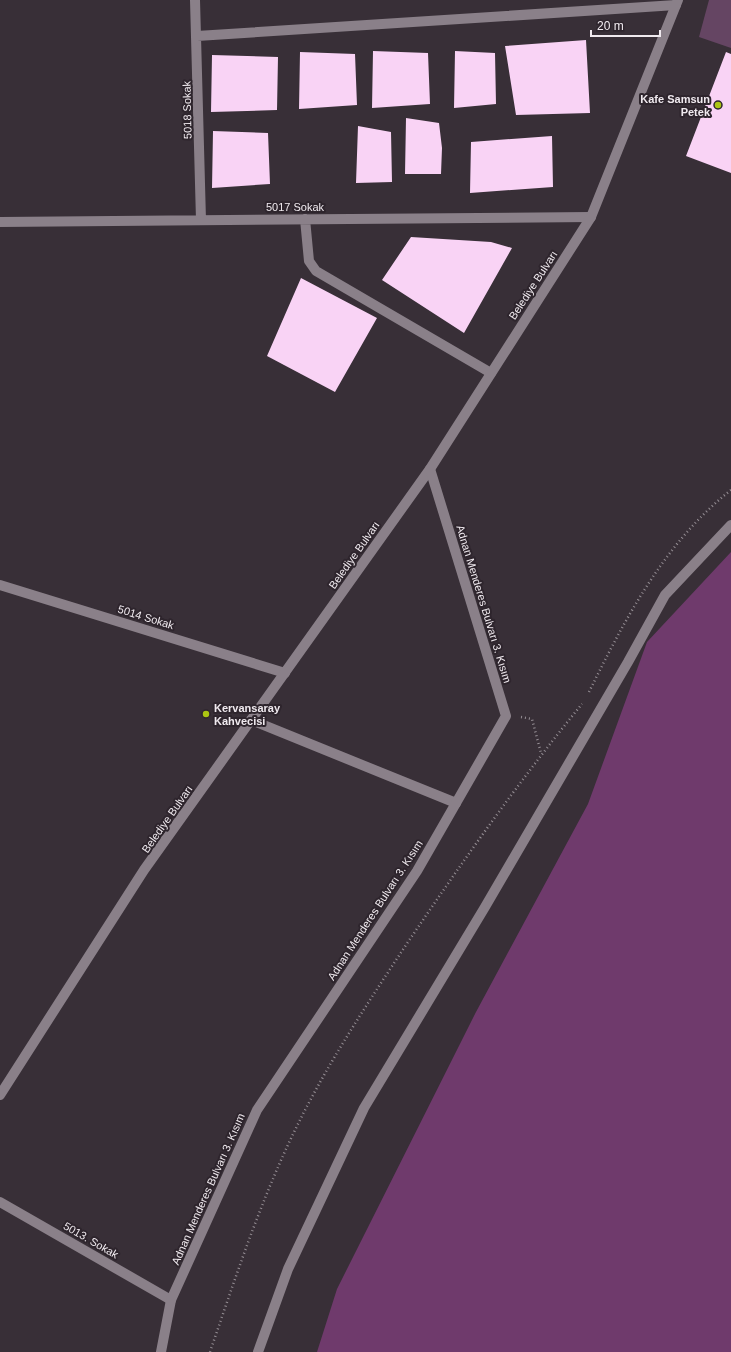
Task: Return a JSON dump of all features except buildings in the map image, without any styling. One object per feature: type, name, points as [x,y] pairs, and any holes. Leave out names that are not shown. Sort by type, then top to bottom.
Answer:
[{"type":"street","name":"5018 Sokak","points":[[195,0],[201,220]]},
{"type":"street","points":[[197,36],[677,3]]},
{"type":"street","name":"Belediye Bulvarı","points":[[0,1095],[144,870],[430,469],[591,217],[677,3]]},
{"type":"street","name":"5017 Sokak","points":[[0,222],[591,217]]},
{"type":"street","points":[[305,220],[309,260],[316,271],[491,373]]},
{"type":"street","name":"Adnan Menderes Bulvarı 3. Kısım","points":[[161,1352],[171,1300],[257,1110],[416,871],[506,716],[430,469]]},
{"type":"street","points":[[258,1352],[288,1269],[364,1108],[489,901],[628,662],[665,595],[731,525]]},
{"type":"street","name":"5014 Sokak","points":[[0,585],[285,673]]},
{"type":"street","points":[[251,720],[456,803]]},
{"type":"street","name":"5013. Sokak","points":[[0,1202],[171,1300]]},
{"type":"path","points":[[587,695],[630,612],[653,576],[680,540],[731,490]]},
{"type":"path","points":[[210,1352],[250,1234],[297,1126],[358,1018],[441,893],[541,754],[584,702]]},
{"type":"path","points":[[506,716],[532,719],[541,754]]},
{"type":"shaded area","points":[[709,0],[731,0],[731,48],[699,37]]},
{"type":"shaded area","points":[[731,552],[731,1352],[317,1352],[337,1289],[476,1012],[588,804],[647,642]]},
{"type":"place","name":"Kafe Samsun Petek","points":[[718,105]]},
{"type":"place","name":"Kervansaray Kahvecisi","points":[[206,714]]}]
